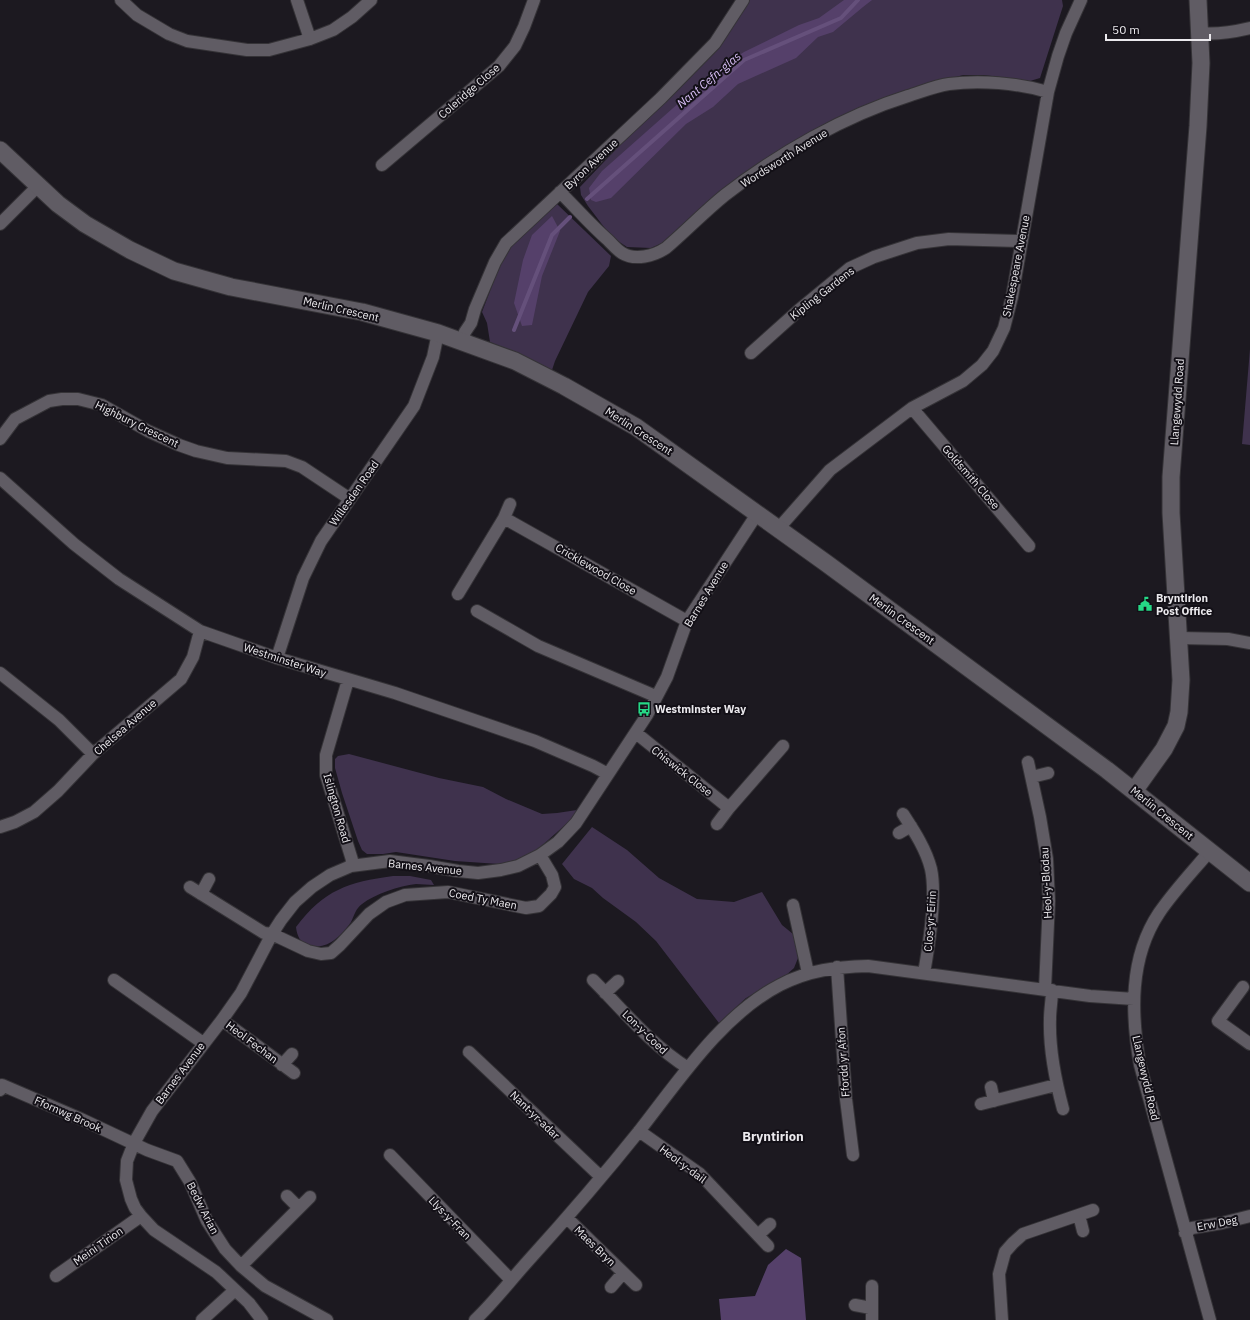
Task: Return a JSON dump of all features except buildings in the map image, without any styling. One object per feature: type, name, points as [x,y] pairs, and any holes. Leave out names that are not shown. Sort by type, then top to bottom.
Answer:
[{"type":"street","points":[[121,0],[137,15],[168,34],[187,41],[247,50],[269,50],[310,39],[333,30],[352,17],[371,0]]},
{"type":"street","points":[[297,0],[310,39]]},
{"type":"street","name":"Coleridge Close","points":[[382,165],[499,66],[515,46],[534,0]]},
{"type":"street","name":"Llangewydd Road","points":[[1134,790],[1164,749],[1176,726],[1182,680],[1171,513],[1171,477],[1198,126],[1201,63],[1198,0]]},
{"type":"street","name":"Byron Avenue","points":[[462,342],[495,262],[506,243],[655,103],[714,43],[740,1]]},
{"type":"street","name":"Shakespeare Avenue","points":[[778,529],[830,470],[912,408],[964,381],[982,365],[993,351],[1004,328],[1012,297],[1048,92],[1060,50],[1079,1]]},
{"type":"street","points":[[1200,33],[1211,34],[1233,32],[1250,28]]},
{"type":"street","name":"Wordsworth Avenue","points":[[560,192],[622,253],[635,256],[657,254],[666,248],[725,196],[771,163],[821,133],[881,105],[947,84],[967,82],[989,82],[1036,88],[1048,92]]},
{"type":"street","name":"Merlin Crescent","points":[[0,150],[58,204],[85,224],[130,250],[174,271],[231,287],[362,312],[438,333],[515,361],[564,386],[636,427],[778,529],[1134,790],[1209,852],[1250,883]]},
{"type":"street","points":[[0,224],[38,186]]},
{"type":"street","name":"Kipling Gardens","points":[[751,353],[799,310],[850,268],[874,257],[917,243],[950,239],[1021,241]]},
{"type":"street","name":"Willesden Road","points":[[277,658],[303,578],[321,541],[414,406],[433,357],[438,333]]},
{"type":"street","name":"Highbury Crescent","points":[[0,439],[15,419],[49,401],[78,398],[102,405],[148,431],[196,451],[227,458],[286,461],[302,467],[350,499]]},
{"type":"street","name":"Goldsmith Close","points":[[912,408],[1029,546]]},
{"type":"street","name":"Westminster Way","points":[[0,478],[74,544],[120,580],[200,631],[277,658],[395,693],[535,741],[608,774]]},
{"type":"street","points":[[458,594],[504,518],[510,504]]},
{"type":"street","name":"Barnes Avenue","points":[[262,1320],[249,1303],[216,1272],[159,1233],[141,1216],[131,1199],[126,1180],[127,1161],[134,1143],[152,1111],[241,993],[272,934],[295,902],[312,887],[351,866],[390,861],[478,873],[501,870],[518,866],[558,842],[576,823],[647,715],[667,678],[687,621],[757,514]]},
{"type":"street","name":"Cricklewood Close","points":[[504,518],[687,621]]},
{"type":"street","points":[[477,611],[538,646],[657,695]]},
{"type":"street","name":"Chelsea Avenue","points":[[0,827],[15,822],[34,812],[58,791],[93,754],[181,679],[194,658],[200,631]]},
{"type":"street","points":[[1180,638],[1228,639],[1250,643]]},
{"type":"street","points":[[0,673],[59,720],[93,754]]},
{"type":"street","name":"Islington Road","points":[[348,680],[326,755],[326,774],[352,860],[351,866]]},
{"type":"street","name":"Chiswick Close","points":[[636,733],[729,808]]},
{"type":"street","points":[[717,824],[783,746]]},
{"type":"street","name":"Heol-y-Blodau","points":[[1028,762],[1047,859],[1049,901],[1048,990],[1050,1043],[1056,1085],[1063,1109]]},
{"type":"street","points":[[1032,777],[1048,773]]},
{"type":"street","name":"Clos-yr-Eirin","points":[[903,814],[921,844],[931,869],[933,896],[924,973]]},
{"type":"street","points":[[899,833],[911,826]]},
{"type":"street","name":"Llangewydd Road","points":[[1209,852],[1175,892],[1149,931],[1136,970],[1134,999],[1136,1042],[1140,1065],[1210,1320]]},
{"type":"street","name":"Coed Ty Maen","points":[[272,934],[308,951],[321,954],[331,952],[336,949],[354,932],[369,914],[386,902],[405,895],[448,892],[526,908],[539,906],[551,894],[555,887],[552,875],[540,854]]},
{"type":"street","points":[[201,894],[209,879]]},
{"type":"street","points":[[190,887],[264,933],[272,934]]},
{"type":"street","points":[[793,905],[808,973]]},
{"type":"street","points":[[475,1320],[567,1218],[639,1131],[706,1046],[730,1022],[756,1001],[780,985],[808,973],[837,967],[868,966],[1090,996],[1134,999]]},
{"type":"street","name":"Ffordd yr Afon","points":[[837,967],[846,1099],[853,1155]]},
{"type":"street","points":[[114,980],[203,1043]]},
{"type":"street","name":"Lon-y-Coed","points":[[593,980],[654,1042],[676,1061],[688,1068]]},
{"type":"street","points":[[605,993],[618,981]]},
{"type":"street","points":[[1243,987],[1216,1026],[1250,1044]]},
{"type":"street","name":"Heol Fechan","points":[[222,1020],[294,1073]]},
{"type":"street","name":"Nant-yr-adar","points":[[469,1052],[601,1177]]},
{"type":"street","name":"Heol Fechan","points":[[282,1065],[292,1054]]},
{"type":"street","points":[[981,1104],[1056,1085]]},
{"type":"street","name":"Ffornwg Brook","points":[[1,1087],[81,1119],[134,1143]]},
{"type":"street","points":[[991,1087],[994,1101]]},
{"type":"street","name":"Heol-y-dail","points":[[639,1131],[700,1174],[768,1246]]},
{"type":"street","name":"Bedw Arian","points":[[134,1143],[147,1150],[177,1161],[190,1182],[207,1221],[225,1249],[241,1266],[265,1286],[328,1320]]},
{"type":"street","name":"Llys-y-Fran","points":[[390,1155],[511,1280]]},
{"type":"street","points":[[287,1196],[299,1208]]},
{"type":"street","points":[[241,1266],[310,1197]]},
{"type":"street","points":[[1002,1320],[999,1274],[1006,1252],[1013,1243],[1023,1234],[1093,1210]]},
{"type":"street","points":[[1079,1215],[1083,1231]]},
{"type":"street","name":"Meini Tirion","points":[[56,1276],[141,1216]]},
{"type":"street","name":"Erw Deg","points":[[1185,1233],[1192,1228],[1250,1216]]},
{"type":"street","name":"Maes Bryn","points":[[567,1218],[636,1285]]},
{"type":"street","points":[[758,1235],[770,1224]]},
{"type":"street","name":"Maes Bryn","points":[[611,1287],[623,1273]]},
{"type":"street","points":[[872,1286],[872,1320]]},
{"type":"street","points":[[202,1320],[235,1290]]},
{"type":"street","points":[[855,1305],[871,1308]]},
{"type":"shaded area","points":[[748,0],[1062,0],[1063,6],[1040,78],[1030,81],[984,75],[963,75],[898,94],[701,208],[662,243],[651,248],[627,247],[607,231],[581,195],[580,187],[642,122]]},
{"type":"shaded area","points":[[844,0],[872,0],[833,32],[818,37],[796,58],[738,84],[713,107],[686,124],[611,198],[596,202],[591,200],[589,188],[602,171],[716,70],[744,52],[799,25],[819,18]]},
{"type":"shaded area","points":[[557,204],[611,256],[609,266],[588,292],[552,370],[490,342],[487,323],[482,312],[506,249]]},
{"type":"shaded area","points":[[552,216],[560,231],[542,276],[532,325],[522,326],[514,303],[523,260],[532,235]]},
{"type":"shaded area","points":[[1250,349],[1250,445],[1242,444]]},
{"type":"shaded area","points":[[349,754],[439,778],[483,787],[506,799],[542,814],[577,810],[573,818],[538,849],[519,859],[499,864],[455,861],[396,852],[367,854],[362,850],[358,841],[335,768],[335,759],[338,756]]},
{"type":"shaded area","points":[[592,827],[627,850],[659,878],[697,899],[734,902],[762,892],[782,925],[793,934],[796,939],[798,958],[794,968],[784,977],[746,998],[719,1023],[656,941],[636,922],[592,888],[574,879],[562,864]]},
{"type":"shaded area","points":[[393,876],[410,876],[431,880],[434,885],[416,884],[402,887],[367,900],[355,912],[351,922],[343,932],[328,944],[316,946],[303,943],[300,939],[296,927],[306,914],[327,896],[350,885],[363,881]]},
{"type":"shaded area","points":[[786,1249],[801,1258],[806,1320],[721,1320],[719,1299],[755,1296],[768,1265]]},
{"type":"waterway","name":"Nant Cefn-glas","points":[[587,199],[744,60],[841,18],[858,0]]},
{"type":"waterway","name":"Nant Cefn-glas","points":[[514,330],[552,235],[570,217]]},
{"type":"place","name":"Bryntirion Post Office","points":[[1145,604]]},
{"type":"place","name":"Westminster Way","points":[[644,709]]},
{"type":"district","name":"Bryntirion","points":[[773,1136]]}]
